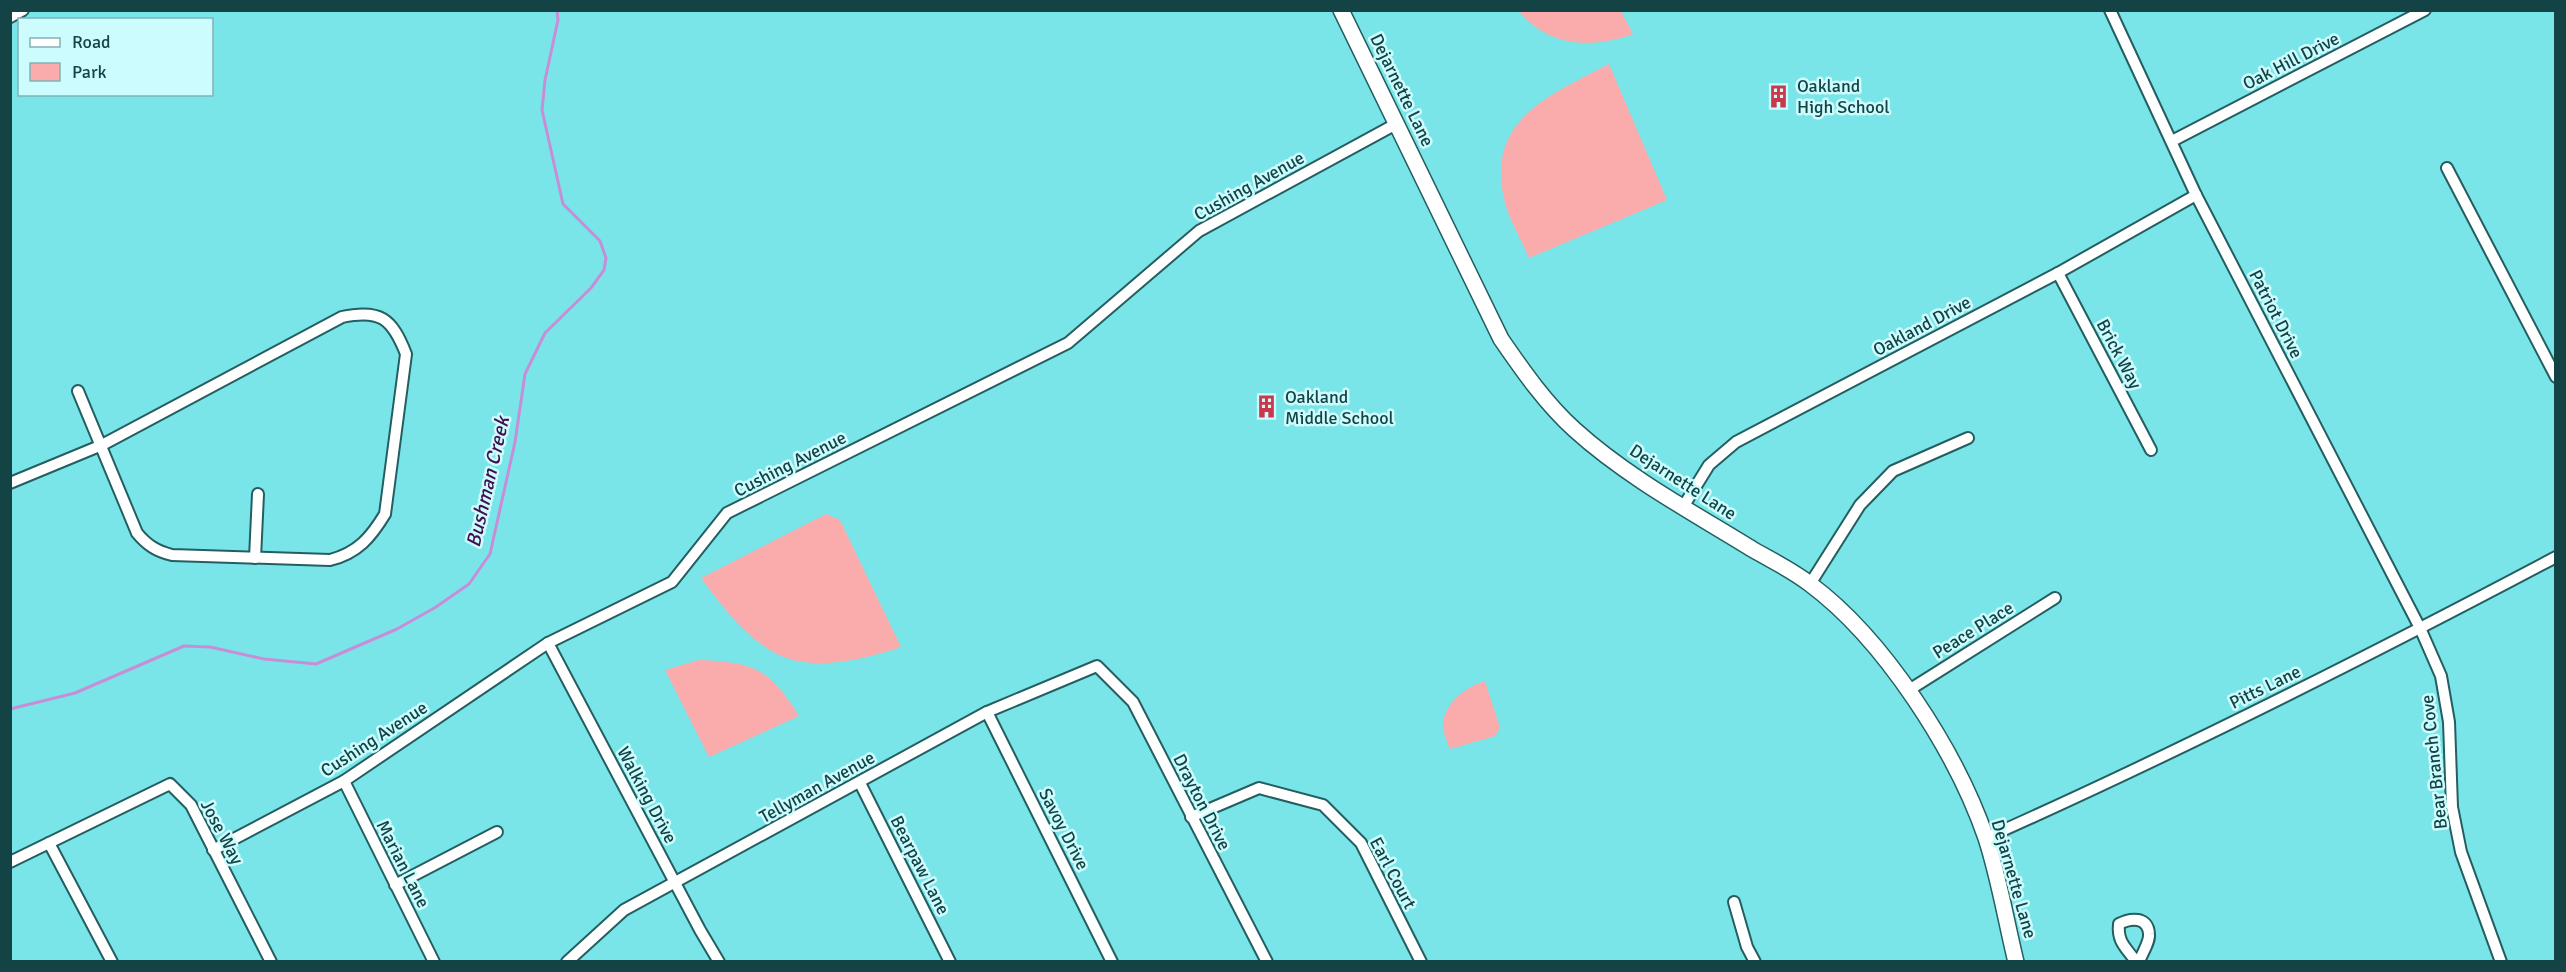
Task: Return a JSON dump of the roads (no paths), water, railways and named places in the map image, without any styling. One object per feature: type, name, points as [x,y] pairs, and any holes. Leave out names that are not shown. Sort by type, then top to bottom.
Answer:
[{"type":"main road","name":"Dejarnette Lane","points":[[1341,10],[1501,339],[1535,388],[1575,430],[1625,468],[1683,507],[1810,584],[1863,633],[1909,690],[1956,771],[1986,838],[2016,962]]},
{"type":"street","points":[[10,16],[22,10]]},
{"type":"street","name":"Patriot Drive","points":[[2110,10],[2196,195],[2420,628]]},
{"type":"street","name":"Oak Hill Drive","points":[[2172,141],[2425,10]]},
{"type":"street","name":"Cushing Avenue","points":[[213,850],[344,781],[548,643],[672,582],[727,513],[1068,344],[1198,231],[1396,124]]},
{"type":"street","points":[[2447,168],[2556,377]]},
{"type":"street","name":"Oakland Drive","points":[[1683,507],[1708,465],[1736,442],[2058,273],[2196,195]]},
{"type":"street","name":"Brick Way","points":[[2058,273],[2151,450]]},
{"type":"street","points":[[10,483],[102,445],[342,317],[373,314],[386,320],[395,330],[406,354],[384,514],[366,541],[354,552],[330,560],[172,555],[158,551],[145,543],[137,533],[102,445],[78,391]]},
{"type":"street","points":[[1810,584],[1860,505],[1893,471],[1968,438]]},
{"type":"street","points":[[255,558],[258,494]]},
{"type":"street","name":"Pitts Lane","points":[[1986,838],[2089,792],[2420,628],[2556,557]]},
{"type":"street","name":"Peace Place","points":[[1909,690],[2055,597]]},
{"type":"street","name":"Bear Branch Cove","points":[[2420,628],[2441,676],[2449,722],[2452,807],[2461,852],[2501,962]]},
{"type":"street","name":"Walking Drive","points":[[548,643],[719,962]]},
{"type":"street","name":"Tellyman Avenue","points":[[567,962],[624,910],[987,712],[1097,666]]},
{"type":"street","name":"Drayton Drive","points":[[1097,666],[1133,702],[1267,962]]},
{"type":"street","name":"Savoy Drive","points":[[987,712],[1112,962]]},
{"type":"street","name":"Marian Lane","points":[[344,781],[434,962]]},
{"type":"street","name":"Bearpaw Lane","points":[[860,783],[951,962]]},
{"type":"street","name":"Jose Way","points":[[10,862],[170,784],[191,805],[271,962]]},
{"type":"street","name":"Earl Court","points":[[1191,817],[1259,788],[1323,805],[1361,843],[1421,962]]},
{"type":"street","points":[[395,885],[497,832]]},
{"type":"street","points":[[49,843],[112,962]]},
{"type":"street","points":[[1734,902],[1747,947],[1755,962]]},
{"type":"waterway","name":"Bushman Creek","points":[[10,709],[75,693],[184,646],[210,647],[264,659],[316,664],[397,629],[436,607],[469,584],[490,554],[515,442],[525,374],[545,333],[591,288],[604,270],[606,258],[600,241],[563,204],[542,110],[545,80],[558,20],[557,10]]},
{"type":"place","name":"Oakland High School","points":[[1779,96]]},
{"type":"place","name":"Oakland Middle School","points":[[1267,407]]}]
